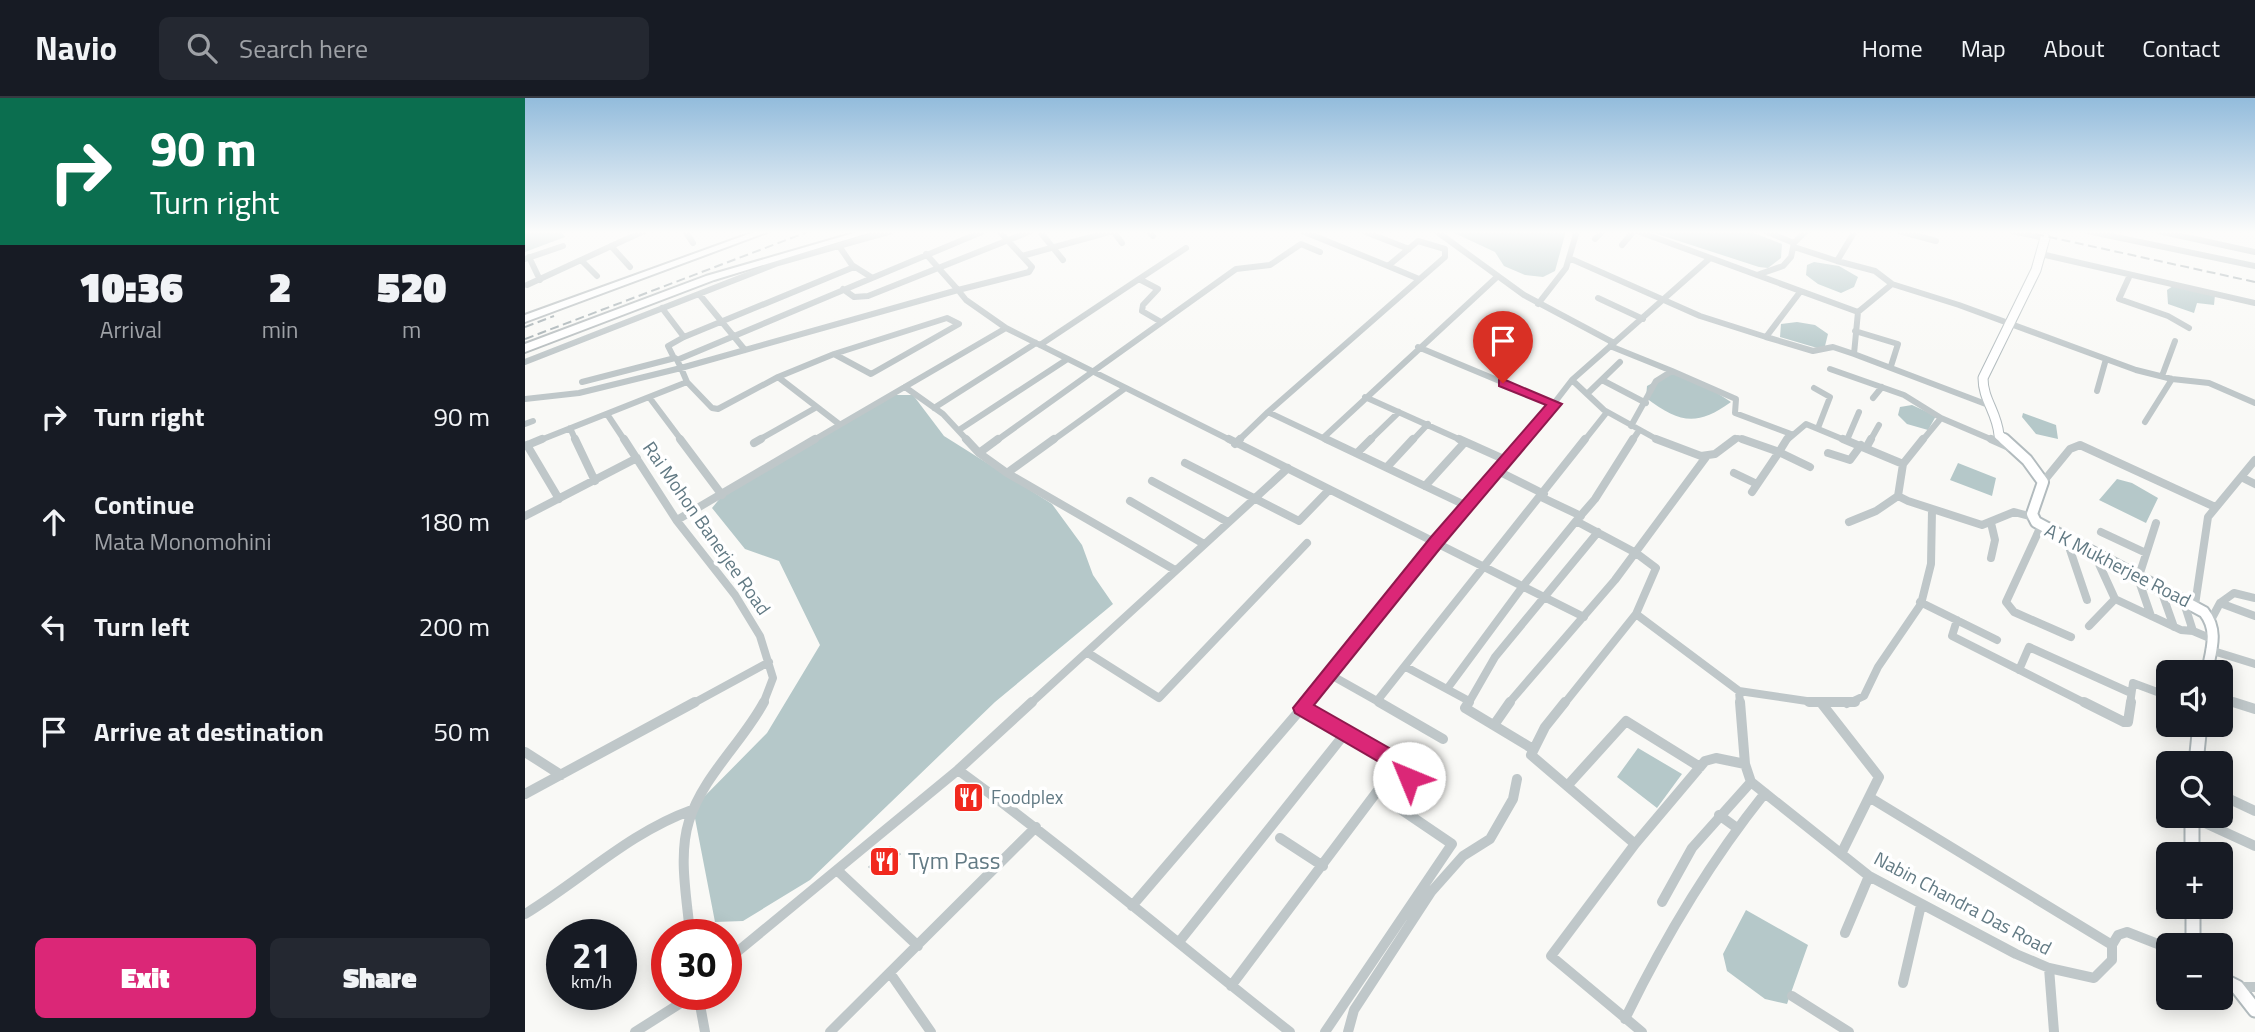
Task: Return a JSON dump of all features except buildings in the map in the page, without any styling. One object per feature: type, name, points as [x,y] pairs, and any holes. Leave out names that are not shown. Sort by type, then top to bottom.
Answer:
[{"type":"highway","points":[[525,319],[646,275]]},
{"type":"highway","points":[[525,348],[722,275]]},
{"type":"street","points":[[537,275],[540,279]]},
{"type":"street","points":[[527,285],[550,275]]},
{"type":"street","points":[[525,362],[748,275]]},
{"type":"street","points":[[834,354],[871,374],[959,324],[947,318],[936,320],[834,354],[778,377],[718,409],[712,408],[687,380],[668,346],[722,320],[835,275]]},
{"type":"street","points":[[866,275],[871,278]]},
{"type":"street","points":[[582,382],[675,358],[879,275]]},
{"type":"street","points":[[843,289],[854,296],[867,296],[917,275]]},
{"type":"street","points":[[944,275],[966,300],[1006,328],[1584,617]]},
{"type":"street","points":[[525,399],[579,393],[681,369],[1020,275]]},
{"type":"street","points":[[934,408],[1146,275]]},
{"type":"street","points":[[979,453],[1228,275]]},
{"type":"street","points":[[1408,275],[1419,279]]},
{"type":"street","points":[[1234,444],[1424,275]]},
{"type":"street","points":[[1538,304],[1561,275]]},
{"type":"street","points":[[1606,275],[1719,323],[1813,351],[1833,346],[1991,406]]},
{"type":"street","points":[[1132,906],[1301,708],[1436,542],[1508,461],[1572,380],[1692,275]]},
{"type":"street","points":[[1757,275],[1858,312]]},
{"type":"street","points":[[1880,275],[1892,284],[1959,305],[2106,359],[2172,379],[2209,383],[2255,403]]},
{"type":"street","points":[[2033,275],[1983,379],[1983,392],[1997,416],[1999,435],[2027,460],[2043,482],[2070,449],[2080,445],[2215,507]]},
{"type":"street","points":[[2189,328],[2168,316],[2119,299],[2130,275],[2255,303]]},
{"type":"street","points":[[1323,438],[1418,347],[1498,276],[1538,304],[1612,344],[1736,399],[1735,413],[1791,434]]},
{"type":"street","points":[[1139,279],[1158,289],[1143,305],[1142,311],[1161,322]]},
{"type":"street","points":[[1854,354],[1858,312],[1892,284]]},
{"type":"street","points":[[1766,337],[1800,292]]},
{"type":"street","points":[[699,294],[745,350]]},
{"type":"street","points":[[1598,298],[1643,319]]},
{"type":"street","points":[[663,307],[684,337]]},
{"type":"street","points":[[677,520],[1006,328]]},
{"type":"street","points":[[1855,331],[1898,344],[1891,366]]},
{"type":"street","points":[[2162,376],[2175,341]]},
{"type":"street","points":[[1418,347],[1555,404]]},
{"type":"street","points":[[2097,391],[2106,359]]},
{"type":"street","points":[[958,430],[1066,360]]},
{"type":"street","points":[[1587,394],[1620,362]]},
{"type":"street","points":[[1830,369],[1904,395],[1941,418],[2012,448]]},
{"type":"street","points":[[1447,689],[1523,586],[1602,489],[1635,429],[1656,381],[1672,371]]},
{"type":"street","points":[[778,377],[839,424]]},
{"type":"street","points":[[2145,422],[2172,379]]},
{"type":"street","points":[[559,499],[526,446],[687,380]]},
{"type":"street","points":[[1572,380],[1607,412],[1635,429],[1706,457],[1738,438],[1779,452],[1810,467]]},
{"type":"street","points":[[1602,380],[1646,403]]},
{"type":"street","points":[[905,387],[934,408],[979,453],[1007,474],[1175,570]]},
{"type":"street","points":[[1874,398],[1882,387]]},
{"type":"street","points":[[1814,388],[1830,397],[1818,428]]},
{"type":"street","points":[[1007,474],[1124,389]]},
{"type":"street","points":[[649,397],[722,495]]},
{"type":"street","points":[[1365,397],[1508,461]]},
{"type":"street","points":[[754,443],[817,407]]},
{"type":"street","points":[[1268,412],[1467,506]]},
{"type":"street","points":[[1357,453],[1399,412]]},
{"type":"street","points":[[1377,701],[1607,412]]},
{"type":"street","points":[[1847,440],[1859,412]]},
{"type":"street","name":"Rai Mohon Banerjee Road","points":[[607,414],[677,520],[747,612],[769,662],[773,681],[763,703],[692,810],[686,835],[689,919]]},
{"type":"street","points":[[1849,522],[1876,511],[1898,496],[1903,464],[1941,418]]},
{"type":"street","points":[[1387,467],[1427,424]]},
{"type":"street","points":[[1752,492],[1791,434],[1806,424],[1903,464]]},
{"type":"street","points":[[1828,453],[1850,460],[1879,425]]},
{"type":"street","points":[[570,428],[595,481]]},
{"type":"street","points":[[1425,486],[1465,442]]},
{"type":"street","points":[[1494,725],[1509,702],[1515,699],[1636,553],[1706,457]]},
{"type":"street","points":[[525,516],[637,458]]},
{"type":"street","points":[[2195,605],[2208,517],[2234,483],[2243,478],[2255,460]]},
{"type":"street","points":[[1185,463],[1253,500],[1299,521],[1329,490]]},
{"type":"street","points":[[742,948],[958,770],[1089,653],[1175,570],[1288,468]]},
{"type":"street","points":[[1498,471],[1543,495],[1657,568],[1636,614],[1545,727],[1531,755],[1635,844]]},
{"type":"street","points":[[1734,473],[1757,484]]},
{"type":"street","points":[[2243,478],[2255,484]]},
{"type":"street","points":[[1152,481],[1228,522]]},
{"type":"street","name":"A K Mukherjee Road","points":[[2043,482],[2033,517],[2041,526],[2140,580],[2195,605],[2212,618],[2209,660]]},
{"type":"street","points":[[1898,496],[1933,510],[1982,524],[1991,523],[2014,512],[2033,517]]},
{"type":"street","points":[[1130,501],[1204,544]]},
{"type":"street","points":[[1636,614],[1739,691],[1795,698],[1822,705],[1855,702],[1866,693],[1877,669],[1915,615],[1926,585],[1934,535],[1933,510]]},
{"type":"street","points":[[1991,523],[1995,540],[1991,558]]},
{"type":"street","points":[[2151,616],[2140,580],[2156,523]]},
{"type":"street","points":[[2041,526],[2005,602],[2014,612],[2071,637]]},
{"type":"street","points":[[1533,749],[1465,708],[1495,657],[1542,596],[1598,532]]},
{"type":"street","points":[[2101,532],[2146,553]]},
{"type":"street","points":[[2066,538],[2087,600]]},
{"type":"street","points":[[1089,653],[1159,698],[1307,543]]},
{"type":"street","points":[[2094,553],[2115,599],[2174,627],[2193,631],[2211,644],[2255,664]]},
{"type":"street","points":[[2162,593],[2174,627]]},
{"type":"street","points":[[2212,618],[2220,603],[2234,593],[2255,598]]},
{"type":"street","points":[[2089,626],[2115,599]]},
{"type":"street","points":[[1920,602],[1997,640]]},
{"type":"street","points":[[2184,603],[2193,631]]},
{"type":"street","points":[[2220,603],[2255,616]]},
{"type":"street","points":[[1957,620],[1952,636],[2123,722],[2128,722],[2131,686],[2137,683],[2156,691]]},
{"type":"street","points":[[2019,670],[2029,647],[2131,693]]},
{"type":"street","points":[[525,794],[769,662]]},
{"type":"street","points":[[1406,667],[1469,701]]},
{"type":"street","points":[[1329,674],[1443,739]]},
{"type":"street","points":[[1662,902],[1692,848],[1719,814],[1751,782],[1745,764],[1739,691]]},
{"type":"street","points":[[2233,702],[2255,709]]},
{"type":"street","points":[[1822,705],[1833,722],[1878,772],[1841,854]]},
{"type":"street","points":[[1301,708],[1347,731],[1410,772],[1393,804],[1452,844],[1325,1032]]},
{"type":"street","points":[[1568,785],[1626,721],[1700,767]]},
{"type":"street","points":[[1179,943],[1347,731]]},
{"type":"street","points":[[525,752],[561,775]]},
{"type":"street","points":[[1642,1032],[1551,956],[1635,844],[1700,767],[1716,758],[1745,764]]},
{"type":"street","points":[[958,770],[1036,827],[1092,876],[1290,1032]]},
{"type":"street","points":[[1231,986],[1391,773]]},
{"type":"street","points":[[1348,1032],[1354,1010],[1431,892],[1463,856],[1490,839],[1513,799],[1517,779]]},
{"type":"street","name":"Nabin Chandra Das Road","points":[[1751,782],[1869,876],[1921,905],[2049,968],[2094,978],[2112,960],[2112,945]]},
{"type":"street","points":[[1625,1018],[1663,942],[1737,828],[1765,793]]},
{"type":"street","points":[[1869,797],[2112,945],[2118,935],[2127,932],[2156,943]]},
{"type":"street","points":[[2233,801],[2255,811]]},
{"type":"street","points":[[525,912],[565,890],[658,822],[692,810]]},
{"type":"street","points":[[1719,814],[1737,828]]},
{"type":"street","points":[[830,1032],[1036,827]]},
{"type":"street","points":[[2217,828],[2255,846]]},
{"type":"street","points":[[1280,838],[1323,866]]},
{"type":"street","points":[[838,871],[918,946]]},
{"type":"street","points":[[1845,933],[1869,876]]},
{"type":"street","points":[[1903,983],[1921,905]]},
{"type":"street","points":[[2049,968],[2054,1032]]},
{"type":"street","points":[[890,973],[931,1032]]},
{"type":"street","points":[[2233,985],[2255,1010]]},
{"type":"street","points":[[2237,987],[2255,987]]},
{"type":"street","points":[[1792,996],[1849,1032]]},
{"type":"street","points":[[635,1032],[670,1010]]},
{"type":"street","points":[[700,1010],[705,1032]]},
{"type":"shaded area","points":[[1524,275],[1548,275],[1543,277]]},
{"type":"shaded area","points":[[1806,275],[1854,275],[1858,277],[1854,287],[1841,293],[1818,284]]},
{"type":"shaded area","points":[[2173,286],[2215,295],[2214,305],[2197,303],[2194,313],[2168,304],[2167,290]]},
{"type":"shaded area","points":[[1797,322],[1815,325],[1828,334],[1824,350],[1780,337],[1781,324]]},
{"type":"shaded area","points":[[1675,371],[1700,382],[1731,402],[1698,418],[1688,419],[1669,413],[1646,398],[1647,386]]},
{"type":"shaded area","points":[[890,395],[913,395],[944,436],[1052,504],[1082,545],[1093,575],[1113,604],[995,702],[810,880],[743,921],[714,919],[693,808],[767,733],[820,645],[779,561],[745,549],[712,508],[726,491]]},
{"type":"shaded area","points":[[1912,405],[1936,416],[1928,430],[1907,424],[1898,415],[1900,407]]},
{"type":"shaded area","points":[[2023,413],[2056,425],[2058,439],[2036,434],[2022,417]]},
{"type":"shaded area","points":[[1958,463],[1996,478],[1992,496],[1950,480]]},
{"type":"shaded area","points":[[2117,479],[2132,483],[2158,498],[2146,523],[2099,500]]},
{"type":"shaded area","points":[[1638,748],[1682,774],[1657,808],[1617,777]]},
{"type":"shaded area","points":[[1746,910],[1808,945],[1787,1004],[1765,999],[1727,971],[1723,954]]},
{"type":"railway","points":[[525,339],[695,275]]},
{"type":"railway","points":[[2221,275],[2255,282]]},
{"type":"railway","points":[[525,327],[554,316]]},
{"type":"place","name":"Foodplex","points":[[968,797]]},
{"type":"place","name":"Tym Pass","points":[[885,861]]},
{"type":"route","points":[[1409,778],[1410,772],[1405,767],[1347,731],[1301,708],[1436,542],[1555,404],[1503,383]]}]
